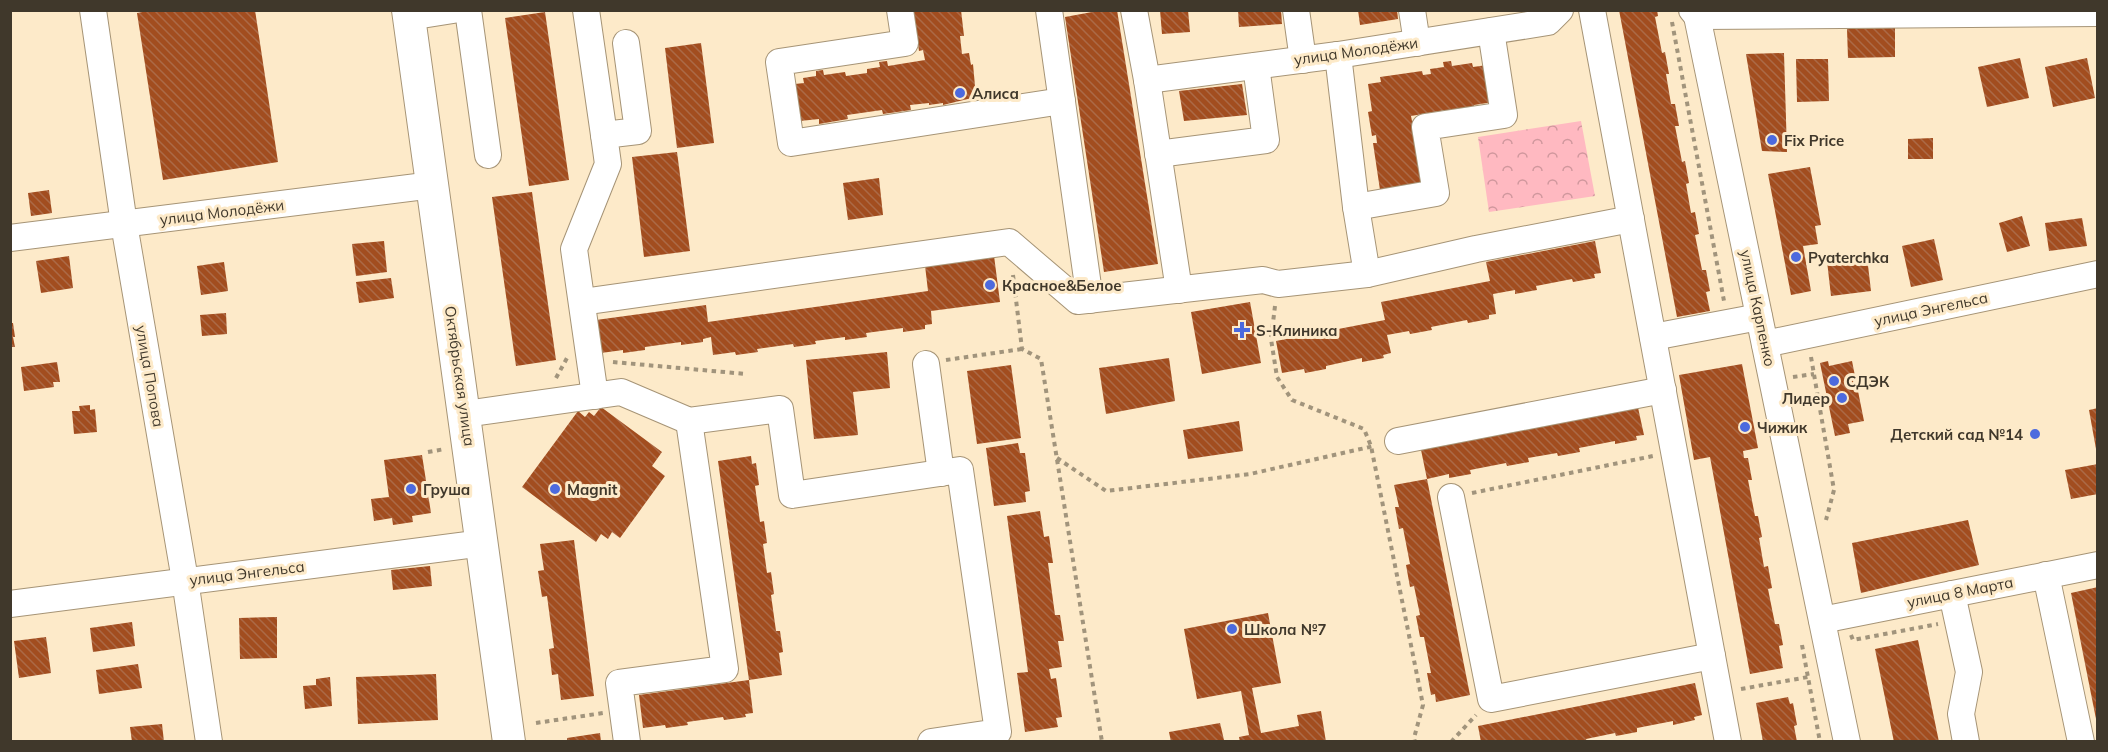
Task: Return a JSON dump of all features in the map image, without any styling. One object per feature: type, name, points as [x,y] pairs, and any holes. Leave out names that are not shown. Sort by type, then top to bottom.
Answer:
[{"type":"main road","name":"Октябрьская улица","points":[[409,14],[509,741]]},
{"type":"street","name":"улица Попова","points":[[93,10],[124,224],[185,580],[209,741]]},
{"type":"street","points":[[409,14],[453,10]]},
{"type":"street","points":[[468,10],[488,155]]},
{"type":"street","points":[[586,10],[608,164],[574,249],[595,396]]},
{"type":"street","points":[[900,10],[905,43],[779,62],[791,144],[1062,101]]},
{"type":"street","points":[[1049,10],[1090,300]]},
{"type":"street","points":[[1134,10],[1179,290]]},
{"type":"street","points":[[1296,10],[1303,60]]},
{"type":"street","points":[[1412,10],[1417,43]]},
{"type":"street","name":"улица Молодёжи","points":[[1147,80],[1417,43],[1479,25],[1548,22],[1560,10]]},
{"type":"street","points":[[1592,10],[1719,693],[1724,741]]},
{"type":"street","points":[[1695,13],[2097,13]]},
{"type":"street","name":"улица Карпенко","points":[[1695,13],[1847,741]]},
{"type":"street","points":[[1356,207],[1436,193],[1425,127],[1504,115],[1479,25]]},
{"type":"street","points":[[604,135],[638,131],[626,43]]},
{"type":"street","points":[[1338,55],[1356,207],[1367,274]]},
{"type":"street","points":[[1158,154],[1266,140],[1256,66]]},
{"type":"street","name":"улица Молодёжи","points":[[10,238],[433,185]]},
{"type":"street","points":[[582,302],[1009,242],[1078,301],[1263,280],[1278,284],[1367,274],[1476,249],[1631,219]]},
{"type":"street","name":"улица Энгельса","points":[[1765,344],[2097,274]]},
{"type":"street","points":[[1653,337],[1760,317]]},
{"type":"street","points":[[926,363],[941,473]]},
{"type":"street","points":[[1398,441],[1663,390]]},
{"type":"street","points":[[465,414],[621,392],[689,421],[780,409],[792,495],[960,471],[998,737],[931,741]]},
{"type":"street","points":[[627,741],[619,683],[725,669],[689,421]]},
{"type":"street","points":[[1451,497],[1491,699],[1712,656]]},
{"type":"street","name":"улица Энгельса","points":[[10,604],[483,543]]},
{"type":"street","name":"улица 8 Марта","points":[[1822,620],[2097,565]]},
{"type":"street","points":[[2046,575],[2081,741]]},
{"type":"street","points":[[1952,594],[1969,672],[1961,714],[1966,741]]},
{"type":"path","points":[[1670,10],[1726,312],[1731,322]]},
{"type":"path","points":[[1009,242],[1022,349]]},
{"type":"path","points":[[1278,284],[1271,339],[1277,377],[1292,400],[1364,429],[1371,446],[1423,705],[1415,741]]},
{"type":"path","points":[[926,363],[1022,349],[1041,359],[1102,741]]},
{"type":"path","points":[[590,360],[746,374]]},
{"type":"path","points":[[1812,360],[1834,490],[1826,513],[1826,526]]},
{"type":"path","points":[[1056,457],[1106,491],[1250,474],[1398,441]]},
{"type":"path","points":[[1451,497],[1674,452]]},
{"type":"path","points":[[1853,640],[1948,622]]},
{"type":"path","points":[[1801,641],[1821,741]]},
{"type":"path","points":[[1719,693],[1808,677]]},
{"type":"path","points":[[1451,741],[1491,699]]},
{"type":"path","points":[[536,723],[623,711]]},
{"type":"green space","points":[[1581,121],[1595,196],[1489,212],[1478,137]]},
{"type":"building","points":[[153,10],[255,10],[278,162],[163,180],[137,13]]},
{"type":"building","points":[[913,10],[961,10],[964,36],[960,36],[962,54],[969,53],[971,65],[973,64],[976,97],[943,105],[943,103],[929,105],[929,103],[910,105],[911,110],[883,114],[882,110],[847,115],[848,119],[819,124],[819,119],[800,121],[795,84],[804,83],[803,78],[816,76],[816,71],[823,70],[824,75],[845,72],[846,76],[867,73],[867,69],[880,67],[879,62],[887,61],[888,66],[925,60],[923,50],[919,51]]},
{"type":"building","points":[[1103,10],[1117,10],[1158,264],[1104,272],[1065,17]]},
{"type":"building","points":[[1160,10],[1188,10],[1190,32],[1162,34]]},
{"type":"building","points":[[1238,10],[1281,10],[1282,24],[1239,27]]},
{"type":"building","points":[[1358,10],[1397,10],[1398,19],[1360,25]]},
{"type":"building","points":[[1619,10],[1657,10],[1658,16],[1655,17],[1662,53],[1665,52],[1671,104],[1675,104],[1679,126],[1675,126],[1682,162],[1685,161],[1691,213],[1695,212],[1699,234],[1695,235],[1702,270],[1706,270],[1710,291],[1706,292],[1710,311],[1677,317]]},
{"type":"building","points":[[545,12],[569,180],[529,186],[505,18]]},
{"type":"building","points":[[1895,28],[1895,57],[1848,58],[1847,29]]},
{"type":"building","points":[[701,43],[714,143],[677,148],[665,48]]},
{"type":"building","points":[[1784,53],[1787,152],[1762,151],[1746,54]]},
{"type":"building","points":[[2020,58],[2029,98],[1987,107],[1978,67]]},
{"type":"building","points":[[2087,58],[2095,98],[2053,107],[2045,67]]},
{"type":"building","points":[[1796,59],[1828,59],[1829,101],[1797,102]]},
{"type":"building","points":[[1451,61],[1452,66],[1472,63],[1473,67],[1487,65],[1493,102],[1474,105],[1475,110],[1447,114],[1446,110],[1411,116],[1412,121],[1417,120],[1424,193],[1380,190],[1373,143],[1377,143],[1376,135],[1372,136],[1368,112],[1372,111],[1368,84],[1381,82],[1380,77],[1422,71],[1423,75],[1431,74],[1430,69],[1444,67],[1443,62]]},
{"type":"building","points":[[1242,84],[1247,115],[1184,121],[1179,91]]},
{"type":"building","points":[[1933,138],[1933,159],[1908,159],[1908,139]]},
{"type":"building","points":[[677,152],[690,251],[644,257],[632,157]]},
{"type":"building","points":[[1810,167],[1821,225],[1815,226],[1818,244],[1803,246],[1811,291],[1791,295],[1768,174]]},
{"type":"building","points":[[879,178],[883,215],[848,220],[843,183]]},
{"type":"building","points":[[49,190],[52,213],[31,216],[28,193]]},
{"type":"building","points":[[532,192],[556,360],[516,366],[492,197]]},
{"type":"building","points":[[2022,216],[2030,246],[2007,252],[1999,223]]},
{"type":"building","points":[[2082,218],[2087,246],[2049,251],[2045,223]]},
{"type":"building","points":[[1934,239],[1943,280],[1911,287],[1902,246]]},
{"type":"building","points":[[384,241],[387,272],[356,276],[352,244]]},
{"type":"building","points":[[1595,241],[1601,273],[1594,274],[1595,278],[1573,282],[1572,279],[1536,286],[1537,290],[1515,294],[1515,290],[1493,294],[1496,314],[1489,315],[1489,319],[1468,323],[1467,320],[1410,334],[1409,331],[1387,335],[1391,353],[1383,355],[1384,358],[1362,362],[1362,358],[1305,373],[1304,369],[1282,373],[1276,341],[1385,320],[1381,302],[1490,281],[1486,262]]},
{"type":"building","points":[[993,248],[1000,302],[931,311],[932,324],[925,325],[925,329],[903,332],[903,328],[866,333],[867,337],[815,341],[816,344],[794,347],[793,344],[757,349],[758,352],[736,355],[735,352],[713,355],[711,337],[703,339],[703,342],[681,345],[681,342],[623,353],[623,350],[601,353],[596,320],[706,305],[708,322],[928,291],[924,257]]},
{"type":"building","points":[[69,256],[73,288],[41,293],[36,261]]},
{"type":"building","points":[[1867,257],[1871,291],[1831,296],[1827,261]]},
{"type":"building","points":[[224,262],[228,291],[201,295],[197,266]]},
{"type":"building","points":[[391,278],[394,298],[359,303],[356,282]]},
{"type":"building","points":[[1250,302],[1261,363],[1202,374],[1191,312]]},
{"type":"building","points":[[226,313],[227,334],[202,336],[200,315]]},
{"type":"building","points":[[10,323],[13,323],[15,347],[10,347]]},
{"type":"building","points":[[887,352],[890,388],[853,392],[858,435],[814,439],[806,360]]},
{"type":"building","points":[[1169,358],[1175,401],[1106,414],[1099,368]]},
{"type":"building","points":[[1828,361],[1829,366],[1852,361],[1864,421],[1848,424],[1850,433],[1835,436],[1820,363]]},
{"type":"building","points":[[57,362],[60,382],[53,382],[54,387],[24,391],[21,367]]},
{"type":"building","points":[[1742,364],[1758,448],[1743,451],[1744,458],[1748,458],[1752,480],[1748,480],[1762,537],[1759,538],[1764,567],[1768,566],[1772,588],[1768,589],[1775,624],[1779,624],[1783,645],[1779,646],[1783,668],[1750,674],[1710,457],[1694,460],[1679,375]]},
{"type":"building","points":[[1011,365],[1021,438],[977,444],[967,371]]},
{"type":"building","points":[[1637,403],[1644,435],[1636,436],[1637,440],[1615,444],[1615,441],[1579,448],[1580,452],[1558,456],[1557,453],[1528,458],[1529,462],[1507,466],[1506,463],[1470,470],[1471,474],[1449,478],[1449,474],[1427,479],[1420,445]]},
{"type":"building","points":[[90,405],[90,410],[95,409],[97,432],[74,434],[72,411],[80,411],[79,406]]},
{"type":"building","points":[[601,407],[662,452],[652,466],[665,476],[620,538],[612,532],[608,539],[601,534],[596,542],[522,487],[578,411],[585,417],[589,412],[594,416]]},
{"type":"building","points":[[2098,408],[2098,449],[2096,449],[2089,410]]},
{"type":"building","points":[[1239,421],[1243,451],[1188,459],[1183,430]]},
{"type":"building","points":[[1018,443],[1020,453],[1025,453],[1030,491],[1025,492],[1026,502],[994,506],[986,448]]},
{"type":"building","points":[[422,455],[431,513],[412,516],[413,522],[393,525],[392,518],[374,521],[371,499],[389,497],[384,460]]},
{"type":"building","points":[[751,456],[752,464],[756,463],[759,485],[755,486],[760,522],[764,521],[767,543],[763,544],[767,573],[771,572],[774,594],[771,595],[776,631],[780,631],[783,652],[779,653],[782,675],[749,680],[718,461]]},
{"type":"building","points":[[2098,464],[2098,494],[2071,499],[2065,470]]},
{"type":"building","points":[[1427,479],[1470,695],[1436,702],[1435,694],[1431,695],[1427,673],[1431,673],[1424,637],[1420,637],[1416,616],[1420,615],[1414,586],[1410,587],[1406,565],[1410,564],[1403,528],[1399,529],[1395,507],[1399,507],[1394,485]]},
{"type":"building","points":[[1040,511],[1044,537],[1049,536],[1053,563],[1048,563],[1055,615],[1060,615],[1064,641],[1058,641],[1062,667],[1049,669],[1051,679],[1056,678],[1062,717],[1056,718],[1058,727],[1025,732],[1017,673],[1028,672],[1007,516]]},
{"type":"building","points":[[1968,520],[1979,565],[1861,593],[1852,543]]},
{"type":"building","points":[[574,540],[594,696],[561,700],[558,674],[552,675],[549,649],[554,648],[547,596],[542,597],[538,571],[544,570],[540,544]]},
{"type":"building","points":[[430,566],[432,586],[393,590],[391,570]]},
{"type":"building","points":[[2098,587],[2098,719],[2096,719],[2071,593]]},
{"type":"building","points":[[1268,613],[1281,683],[1252,688],[1261,733],[1299,726],[1297,715],[1321,711],[1326,742],[1240,742],[1239,737],[1249,735],[1241,691],[1197,699],[1184,629]]},
{"type":"building","points":[[277,617],[277,658],[240,659],[239,618]]},
{"type":"building","points":[[132,622],[135,646],[93,652],[90,628]]},
{"type":"building","points":[[46,637],[51,673],[19,678],[14,641]]},
{"type":"building","points":[[1918,640],[1939,742],[1894,742],[1875,649]]},
{"type":"building","points":[[138,664],[142,688],[99,694],[96,670]]},
{"type":"building","points":[[436,674],[438,720],[358,724],[356,677]]},
{"type":"building","points":[[330,677],[332,706],[305,709],[303,686],[316,685],[316,679]]},
{"type":"building","points":[[749,680],[753,713],[745,714],[746,717],[724,720],[723,717],[687,722],[688,725],[666,728],[665,725],[643,728],[639,695]]},
{"type":"building","points":[[1695,683],[1702,715],[1694,717],[1695,720],[1673,725],[1673,721],[1637,728],[1637,732],[1616,736],[1615,733],[1586,739],[1587,742],[1481,742],[1478,726]]},
{"type":"building","points":[[1788,697],[1790,704],[1793,703],[1797,742],[1763,742],[1756,703]]},
{"type":"building","points":[[1220,723],[1224,740],[1220,742],[1171,742],[1169,732]]},
{"type":"building","points":[[162,724],[164,742],[132,742],[130,727]]},
{"type":"building","points":[[600,733],[601,742],[567,742],[567,738]]},
{"type":"place","name":"Алиса","points":[[960,93]]},
{"type":"place","name":"Fix Price","points":[[1772,140]]},
{"type":"place","name":"Pyaterchka","points":[[1796,257]]},
{"type":"place","name":"Красное&Белое","points":[[990,285]]},
{"type":"place","name":"S-Клиника","points":[[1242,330]]},
{"type":"place","name":"СДЭК","points":[[1834,381]]},
{"type":"place","name":"Лидер","points":[[1842,398]]},
{"type":"place","name":"Чижик","points":[[1745,427]]},
{"type":"place","name":"Детский сад №14","points":[[2035,434]]},
{"type":"place","name":"Груша","points":[[411,489]]},
{"type":"place","name":"Magnit","points":[[555,489]]},
{"type":"place","name":"Школа №7","points":[[1232,629]]}]
